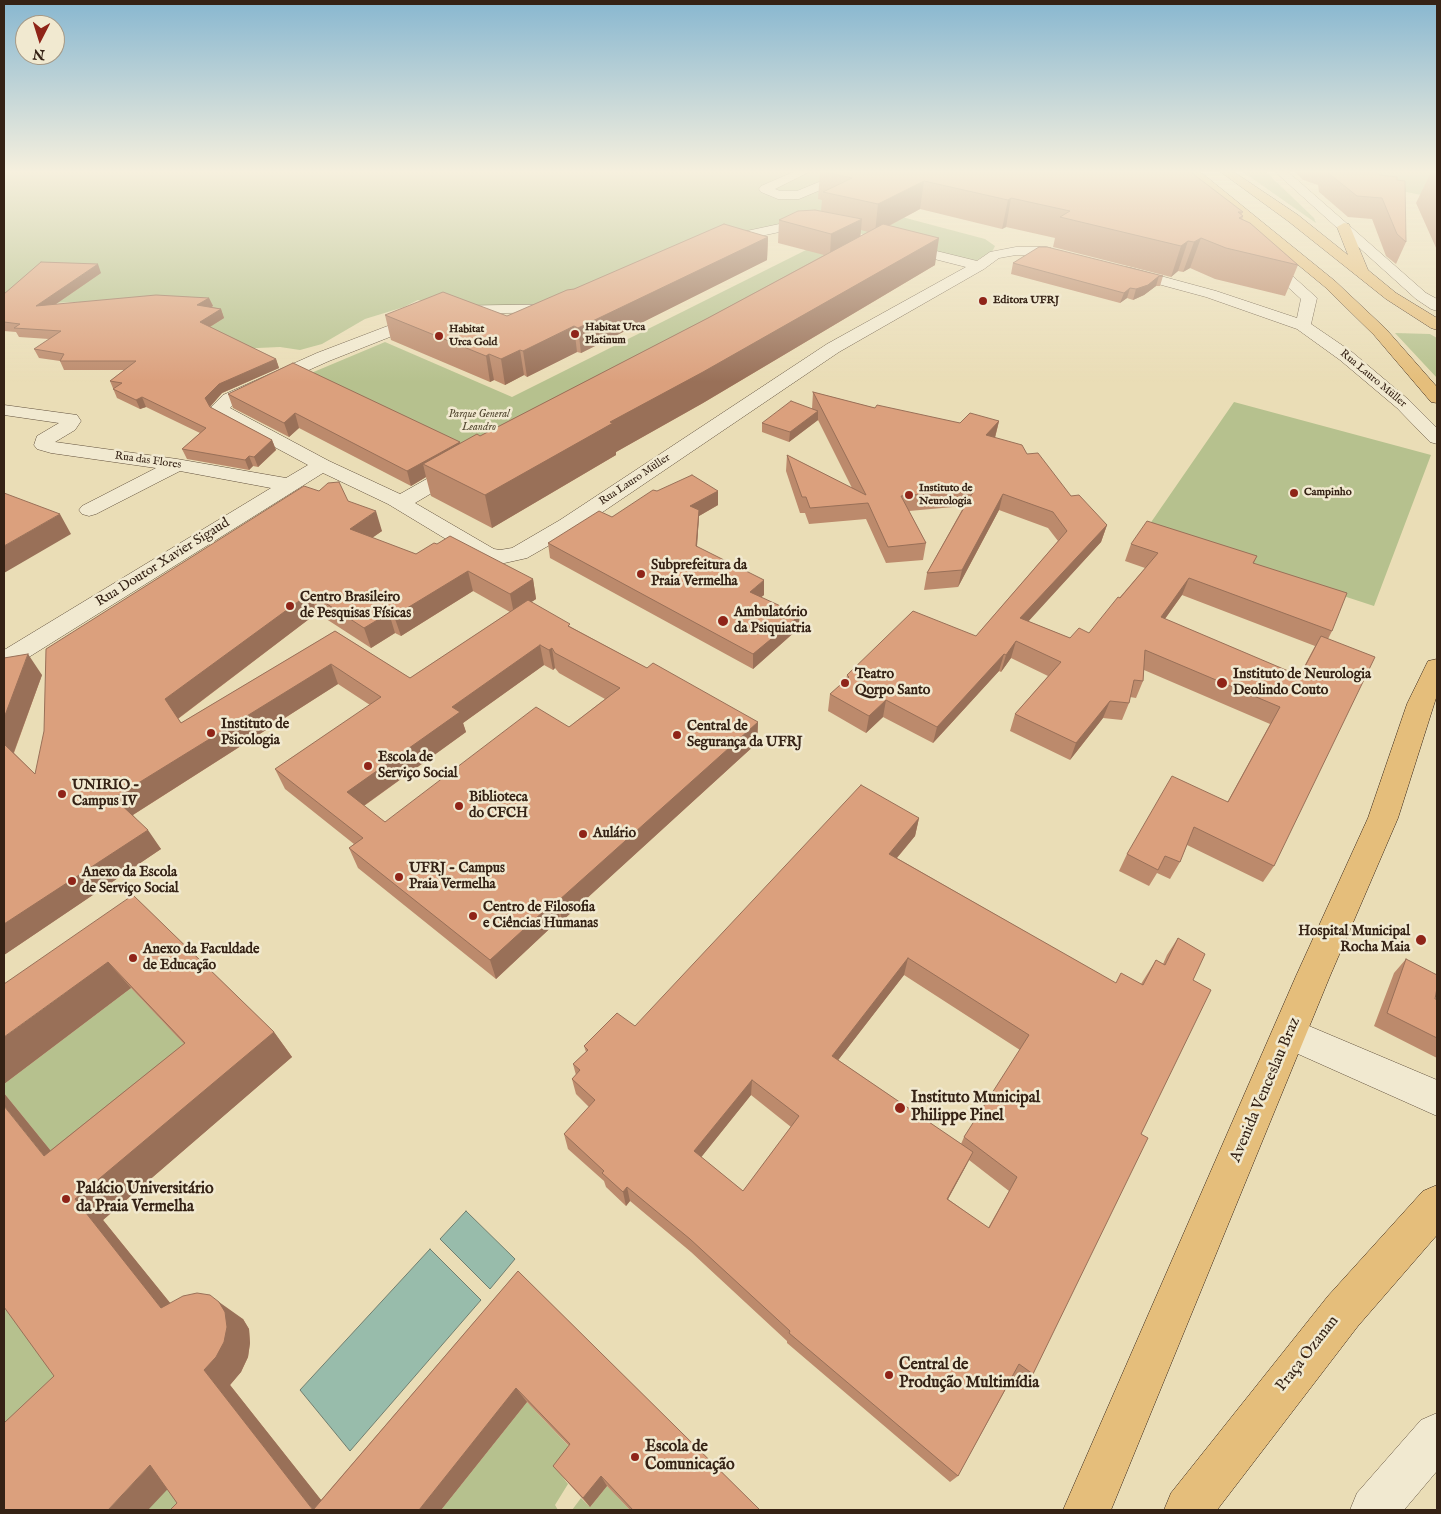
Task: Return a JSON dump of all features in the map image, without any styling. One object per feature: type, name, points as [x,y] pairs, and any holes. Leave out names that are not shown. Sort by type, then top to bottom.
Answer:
[{"type":"main road","points":[[1279,241],[1304,261],[1380,332],[1437,398]]},
{"type":"main road","points":[[1321,241],[1390,296],[1437,325]]},
{"type":"main road","points":[[1350,241],[1365,277]]},
{"type":"main road","name":"Avenida Venceslau Braz","points":[[1086,1510],[1290,1034],[1313,976],[1383,818],[1420,704],[1437,667]]},
{"type":"main road","name":"Praça Ozanan","points":[[1188,1510],[1342,1311],[1437,1205]]},
{"type":"street","points":[[708,246],[723,241]]},
{"type":"street","points":[[1359,241],[1421,296],[1437,306]]},
{"type":"street","points":[[885,242],[979,266]]},
{"type":"street","name":"Rua Lauro Müller","points":[[576,307],[446,309],[323,357],[229,399],[220,407],[222,410],[322,465],[401,503],[488,554],[500,557],[519,553],[568,525],[833,348],[979,266],[995,255],[1045,248]]},
{"type":"street","points":[[1253,249],[1308,298],[1303,326]]},
{"type":"street","name":"Rua Lauro Müller","points":[[1114,265],[1264,305],[1306,307]]},
{"type":"street","name":"Rua Lauro Müller","points":[[1264,305],[1303,326],[1346,356],[1402,404],[1437,438]]},
{"type":"street","points":[[1420,313],[1437,320]]},
{"type":"street","name":"Rua das Flores","points":[[4,410],[72,421],[68,426],[47,438],[43,442],[44,445],[177,465],[290,485]]},
{"type":"street","points":[[401,503],[416,492],[481,457]]},
{"type":"street","points":[[89,510],[177,465]]},
{"type":"street","name":"Rua Doutor Xavier Sigaud","points":[[4,661],[322,465]]},
{"type":"street","points":[[1290,1034],[1437,1098]]},
{"type":"street","points":[[1374,1510],[1437,1436]]},
{"type":"green space","points":[[4,241],[735,241],[563,303],[486,308],[433,305],[418,300],[404,307],[365,319],[322,344],[300,350],[280,347],[235,349],[84,302],[4,304]]},
{"type":"green space","name":"Parque General Leandro","points":[[825,241],[845,241],[879,250],[483,463],[304,376],[385,342],[512,397]]},
{"type":"green space","points":[[887,241],[987,241],[995,246],[992,252],[972,263]]},
{"type":"green space","points":[[1395,333],[1430,334],[1437,338],[1437,378]]},
{"type":"green space","name":"Campinho","points":[[1234,402],[1431,455],[1374,606],[1145,531]]},
{"type":"green space","points":[[131,988],[207,1068],[73,1178],[4,1093],[4,1084]]},
{"type":"green space","points":[[4,1306],[65,1361],[4,1475]]},
{"type":"green space","points":[[527,1402],[578,1456],[562,1476],[568,1484],[555,1505],[558,1510],[441,1510]]},
{"type":"green space","points":[[180,1476],[205,1510],[146,1510]]},
{"type":"green space","points":[[607,1486],[630,1510],[572,1510],[581,1498],[590,1507]]},
{"type":"shaded area","points":[[466,1211],[515,1259],[490,1289],[440,1239]]},
{"type":"shaded area","points":[[430,1249],[481,1300],[350,1451],[300,1390]]},
{"type":"building","points":[[686,241],[760,241],[578,328],[574,326],[523,351],[520,350],[501,359],[489,354],[486,356],[385,315],[443,292],[507,316],[567,290],[574,289]]},
{"type":"building","points":[[852,241],[934,241],[703,372],[610,422],[613,423],[485,495],[423,464],[477,434],[480,436],[708,318]]},
{"type":"building","points":[[1159,241],[1196,241],[1188,241],[1181,246]]},
{"type":"building","points":[[1208,241],[1270,241],[1298,265],[1226,248]]},
{"type":"building","points":[[1039,247],[1047,247],[1163,276],[1159,276],[1148,285],[1136,289],[1130,288],[1124,293],[1013,263]]},
{"type":"building","points":[[41,262],[98,264],[36,306],[156,295],[209,298],[197,305],[221,309],[200,322],[276,359],[219,384],[205,398],[210,407],[272,440],[254,457],[249,456],[245,460],[182,449],[206,428],[142,397],[136,400],[113,389],[122,383],[110,381],[136,361],[60,361],[64,354],[34,349],[61,331],[14,328],[20,324],[4,322],[4,294]]},
{"type":"building","points":[[293,363],[460,442],[407,471],[295,413],[284,423],[228,394]]},
{"type":"building","points":[[813,392],[875,408],[877,405],[960,423],[970,413],[999,421],[986,435],[1022,445],[1027,454],[1038,453],[1071,496],[1079,495],[1107,525],[1020,618],[1070,638],[1079,628],[1089,633],[1118,597],[1120,598],[1158,553],[1131,544],[1147,521],[1257,556],[1253,563],[1347,593],[1332,631],[1189,578],[1161,617],[1300,676],[1321,636],[1375,657],[1274,866],[1194,827],[1180,862],[1165,856],[1158,870],[1127,854],[1172,776],[1228,802],[1280,707],[1145,650],[1143,681],[1134,680],[1129,703],[1110,701],[1076,743],[1015,714],[1061,662],[1016,641],[1006,655],[1004,654],[937,727],[886,700],[869,716],[830,694],[913,611],[976,636],[1067,531],[1053,512],[1003,494],[962,570],[927,573],[974,490],[901,496],[926,543],[888,547],[868,503],[810,508],[806,497],[802,497],[787,455],[866,495]]},
{"type":"building","points":[[791,401],[818,411],[790,432],[762,423]]},
{"type":"building","points":[[692,475],[718,491],[690,506],[699,510],[696,546],[764,580],[750,592],[800,615],[753,654],[548,543],[599,511],[612,517],[653,490],[657,491]]},
{"type":"building","points":[[339,482],[348,501],[376,511],[350,529],[416,554],[450,536],[533,579],[510,594],[468,571],[394,616],[389,613],[364,628],[310,593],[165,699],[181,723],[335,631],[410,678],[528,600],[570,624],[568,626],[647,668],[653,663],[758,722],[490,960],[349,848],[363,838],[275,769],[381,697],[331,664],[114,798],[148,830],[4,924],[4,744],[35,774],[44,731],[46,649],[304,486],[319,491],[328,483]],"holes":[[[540,645],[549,650],[552,648],[555,653],[620,688],[569,727],[536,707],[385,822],[347,792],[460,712],[452,707]]]},
{"type":"building","points":[[4,493],[60,514],[4,546]]},
{"type":"building","points":[[28,654],[4,718],[4,658]]},
{"type":"building","name":"Instituto Municipal Philippe Pinel","points":[[861,785],[919,818],[889,854],[1116,983],[1121,973],[1143,985],[1156,960],[1165,965],[1178,938],[1205,954],[1193,980],[1211,990],[1141,1134],[1148,1138],[1033,1374],[1019,1364],[958,1476],[789,1333],[790,1331],[690,1239],[627,1187],[623,1192],[602,1173],[604,1171],[564,1134],[595,1100],[572,1079],[580,1070],[573,1064],[588,1050],[584,1046],[617,1013],[635,1026]],"holes":[[[908,958],[1029,1035],[964,1137],[1017,1177],[989,1228],[947,1199],[973,1152],[832,1056]],[[752,1080],[799,1116],[743,1191],[694,1151]]]},
{"type":"building","name":"Palácio Universitário da Praia Vermelha","points":[[133,895],[274,1032],[75,1199],[161,1308],[183,1296],[197,1293],[210,1295],[219,1302],[225,1312],[227,1327],[224,1342],[216,1357],[204,1370],[313,1510],[170,1510],[177,1503],[150,1465],[108,1510],[4,1510],[4,1423],[54,1376],[4,1307],[4,1106],[44,1156],[185,1043],[108,962],[4,1037],[4,984]]},
{"type":"building","points":[[1406,959],[1437,975],[1435,999],[1437,999],[1437,1038],[1387,1013]]},
{"type":"building","points":[[518,1271],[760,1510],[633,1510],[601,1476],[583,1498],[553,1466],[570,1444],[516,1388],[419,1510],[313,1510]]},
{"type":"place","name":"Editora UFRJ","points":[[983,301]]},
{"type":"place","name":"Habitat Urca Platinum","points":[[575,334]]},
{"type":"place","name":"Habitat Urca Gold","points":[[439,336]]},
{"type":"place","name":"Campinho","points":[[1294,493]]},
{"type":"place","name":"Instituto de Neurologia","points":[[909,495]]},
{"type":"place","name":"Subprefeitura da Praia Vermelha","points":[[641,574]]},
{"type":"place","name":"Centro Brasileiro de Pesquisas Físicas","points":[[290,606]]},
{"type":"place","name":"Ambulatório da Psiquiatria","points":[[723,621]]},
{"type":"place","name":"Teatro Qorpo Santo","points":[[845,683]]},
{"type":"place","name":"Instituto de Neurologia Deolindo Couto","points":[[1222,683]]},
{"type":"place","name":"Instituto de Psicologia","points":[[211,733]]},
{"type":"place","name":"Central de Segurança da UFRJ","points":[[677,735]]},
{"type":"place","name":"Escola de Serviço Social","points":[[368,766]]},
{"type":"place","name":"UNIRIO - Campus IV","points":[[62,794]]},
{"type":"place","name":"Biblioteca do CFCH","points":[[459,806]]},
{"type":"place","name":"Aulário","points":[[583,834]]},
{"type":"place","name":"UFRJ - Campus Praia Vermelha","points":[[399,877]]},
{"type":"place","name":"Anexo da Escola de Serviço Social","points":[[72,881]]},
{"type":"place","name":"Centro de Filosofia e Ciências Humanas","points":[[473,916]]},
{"type":"place","name":"Hospital Municipal Rocha Maia","points":[[1421,940]]},
{"type":"place","name":"Anexo da Faculdade de Educação","points":[[133,958]]},
{"type":"place","name":"Instituto Municipal Philippe Pinel","points":[[900,1108]]},
{"type":"place","name":"Palácio Universitário da Praia Vermelha","points":[[66,1199]]},
{"type":"place","name":"Central de Produção Multimídia","points":[[889,1375]]},
{"type":"place","name":"Escola de Comunicação","points":[[635,1457]]}]
